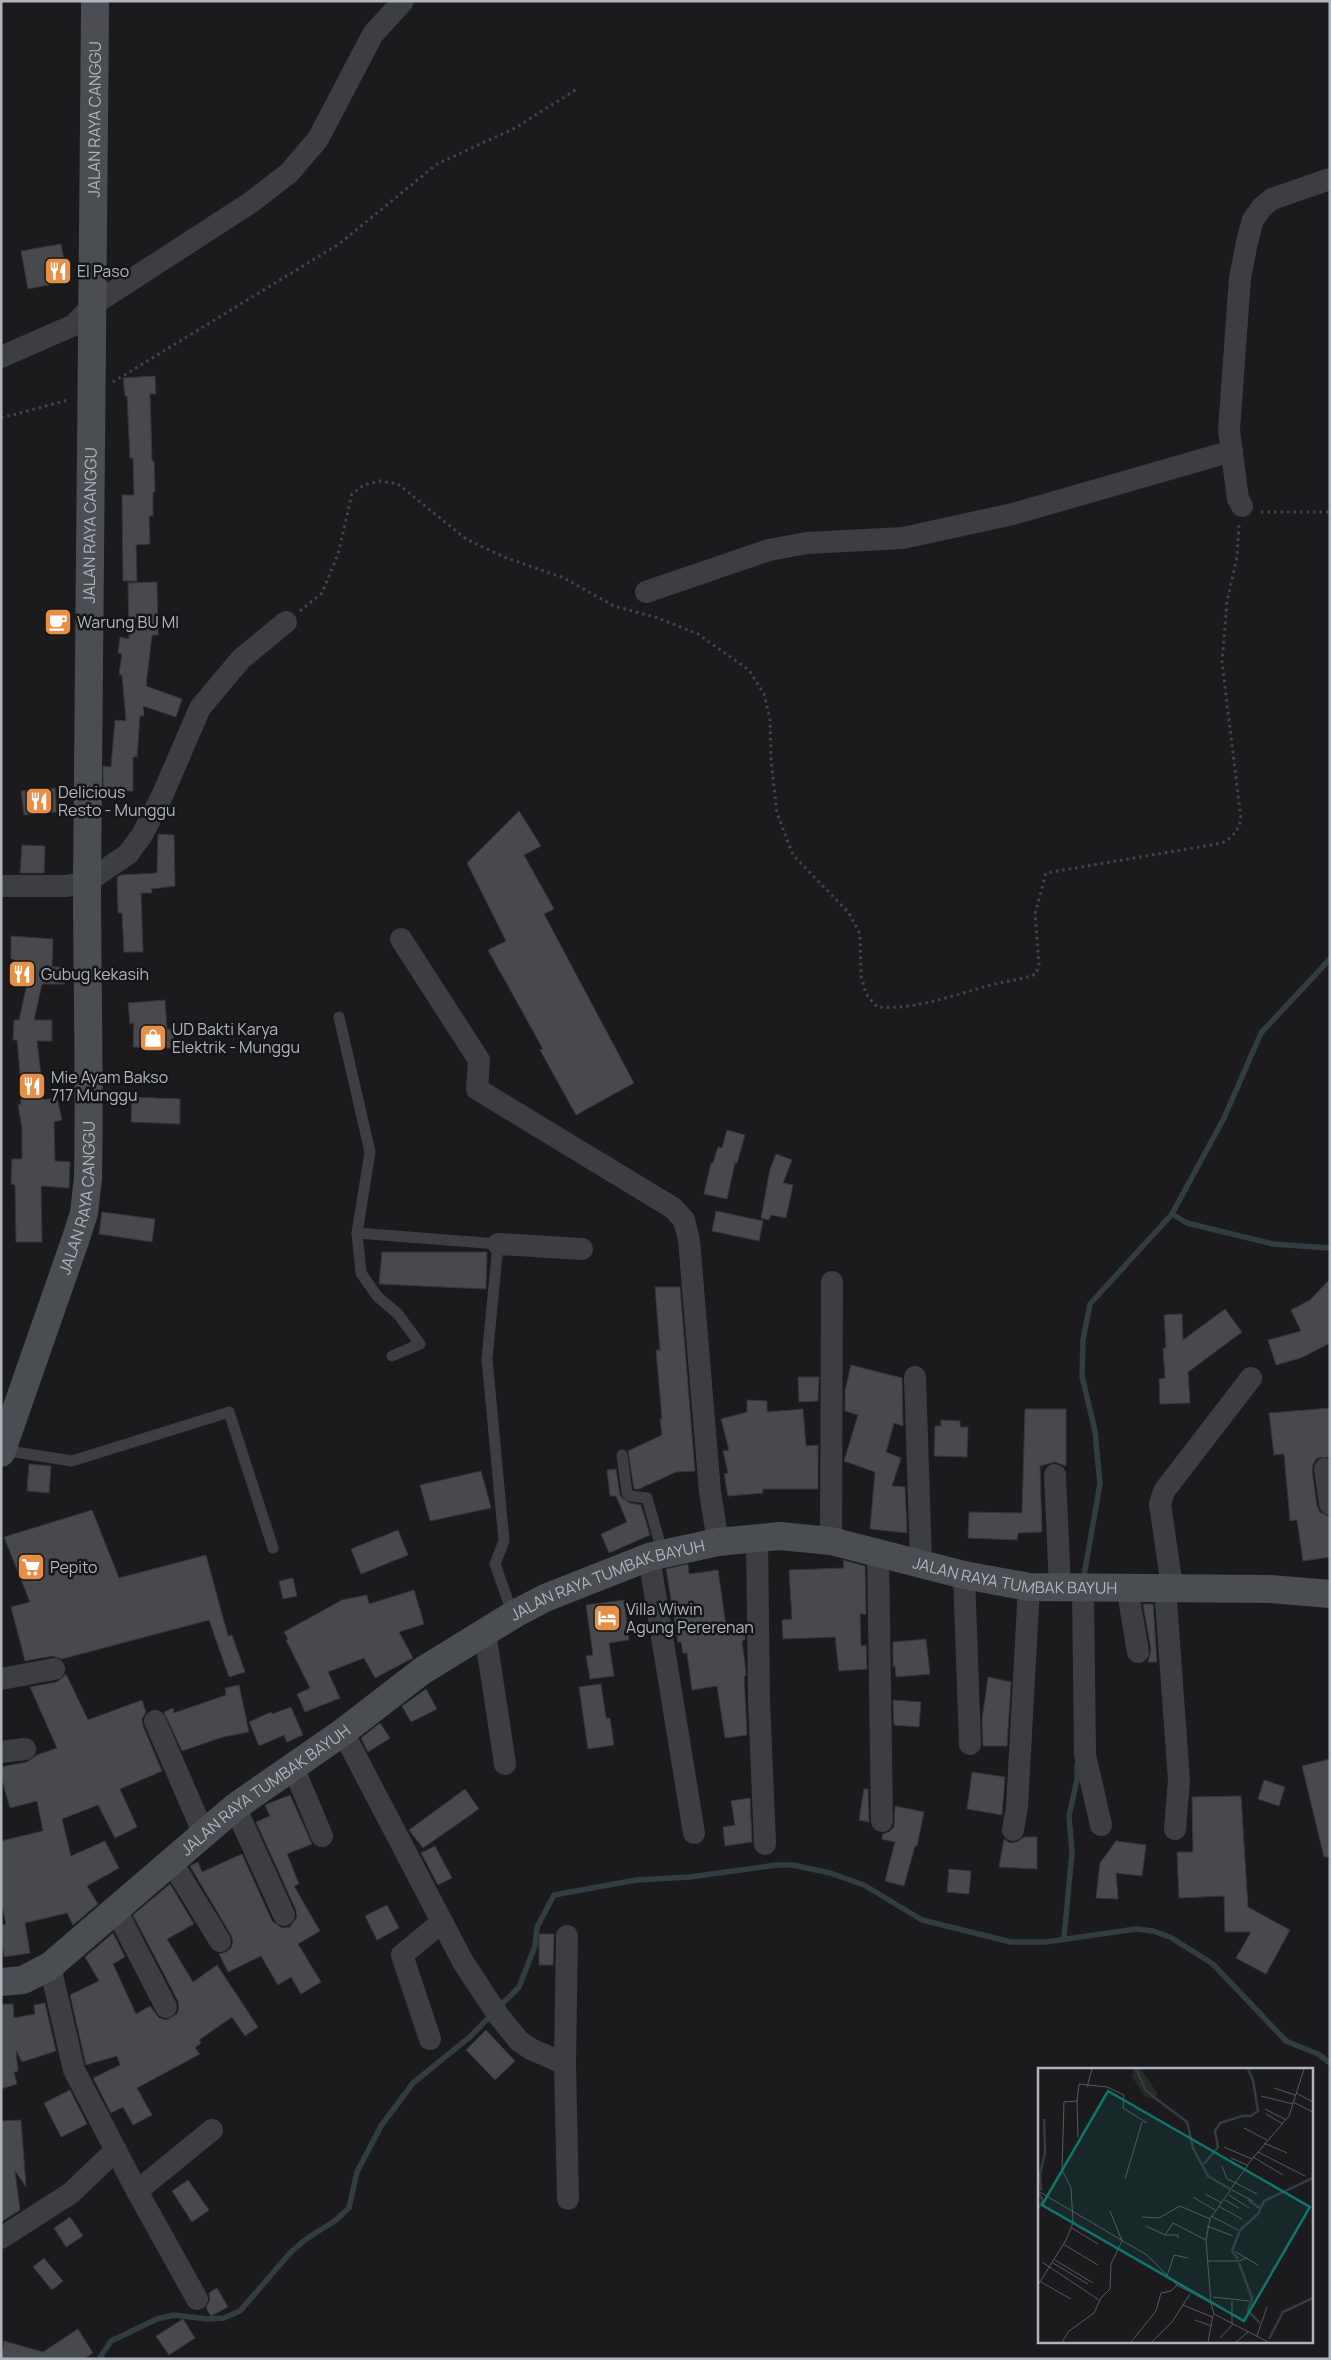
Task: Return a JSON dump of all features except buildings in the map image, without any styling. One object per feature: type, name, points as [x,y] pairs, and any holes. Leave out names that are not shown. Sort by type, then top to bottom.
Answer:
[{"type":"street","name":"JALAN RAYA CANGGU","points":[[2,1452],[84,1213],[88,1178],[88,882],[95,1]]},
{"type":"street","points":[[1,358],[74,324],[94,304],[250,203],[289,173],[318,140],[373,34],[403,1]]},
{"type":"street","points":[[1242,506],[1238,499],[1229,430],[1240,278],[1253,220],[1262,207],[1272,199],[1330,179]]},
{"type":"street","points":[[646,592],[769,550],[808,543],[902,538],[1013,514],[1232,451]]},
{"type":"street","points":[[1,886],[68,886],[88,882],[128,854],[142,835],[162,796],[200,708],[241,659],[286,622]]},
{"type":"street","points":[[400,939],[479,1060],[477,1089],[674,1208],[684,1220],[689,1240],[710,1492],[718,1542]]},
{"type":"street","points":[[498,1244],[582,1249]]},
{"type":"street","points":[[831,1541],[832,1282]]},
{"type":"street","points":[[915,1377],[921,1564]]},
{"type":"street","points":[[1175,1830],[1179,1780],[1168,1587],[1160,1504],[1164,1491],[1251,1378]]},
{"type":"street","points":[[1325,1469],[1330,1504]]},
{"type":"street","points":[[1056,1475],[1071,1589],[1085,1754],[1101,1825]]},
{"type":"street","name":"JALAN RAYA TUMBAK BAYUH","points":[[1,1982],[23,1980],[50,1966],[235,1807],[343,1732],[422,1671],[513,1615],[545,1598],[656,1555],[718,1542],[757,1537],[790,1536],[831,1541],[964,1575],[1029,1587],[1071,1589],[1127,1586],[1270,1588],[1330,1594]]},
{"type":"street","points":[[757,1537],[759,1701],[764,1844]]},
{"type":"street","points":[[878,1553],[882,1821]]},
{"type":"street","points":[[656,1555],[694,1833]]},
{"type":"street","points":[[964,1575],[970,1744]]},
{"type":"street","points":[[1127,1586],[1138,1652]]},
{"type":"street","points":[[1013,1830],[1017,1798],[1029,1587]]},
{"type":"street","points":[[485,1632],[505,1764]]},
{"type":"street","points":[[1,1679],[54,1669]]},
{"type":"street","points":[[155,1721],[204,1834]]},
{"type":"street","points":[[343,1732],[463,1962],[498,2015],[519,2041],[531,2049],[565,2064]]},
{"type":"street","points":[[1,1752],[24,1749]]},
{"type":"street","points":[[293,1766],[322,1836]]},
{"type":"street","points":[[235,1807],[284,1915]]},
{"type":"street","points":[[171,1861],[220,1941]]},
{"type":"street","points":[[116,1910],[166,2007]]},
{"type":"street","points":[[430,2039],[402,1955],[442,1922]]},
{"type":"street","points":[[567,1936],[565,2064],[568,2199]]},
{"type":"street","points":[[50,1966],[74,2070],[137,2191],[197,2299]]},
{"type":"street","points":[[137,2191],[212,2130]]},
{"type":"street","points":[[1,2238],[71,2193],[116,2150]]},
{"type":"lane","points":[[339,1017],[370,1152],[358,1233],[361,1274],[377,1296],[398,1314],[420,1344],[392,1356]]},
{"type":"lane","points":[[358,1233],[498,1244],[487,1359],[504,1541],[495,1564],[513,1615]]},
{"type":"lane","points":[[2,1452],[72,1461],[229,1412],[273,1548]]},
{"type":"lane","points":[[622,1455],[627,1493],[631,1496],[647,1498],[656,1555]]},
{"type":"path","points":[[1,418],[91,395],[339,244],[437,164],[515,128],[577,90]]},
{"type":"path","points":[[286,622],[322,594],[338,554],[352,494],[364,485],[380,481],[398,484],[466,539],[504,557],[564,578],[614,606],[658,618],[698,634],[749,670],[764,694],[770,719],[771,760],[776,813],[793,855],[849,913],[860,934],[861,976],[866,994],[877,1007],[896,1009],[943,1000],[992,984],[1025,979],[1036,974],[1039,965],[1036,914],[1046,873],[1222,843],[1231,838],[1238,830],[1241,819],[1222,662],[1227,602],[1237,556],[1242,506]]},
{"type":"path","points":[[1242,506],[1250,512],[1330,512]]},
{"type":"waterway","points":[[1083,1581],[1100,1484],[1095,1431],[1082,1376],[1083,1340],[1090,1304],[1172,1214],[1224,1118],[1261,1033],[1330,959]]},
{"type":"waterway","points":[[1172,1214],[1187,1223],[1273,1244],[1330,1248]]},
{"type":"waterway","points":[[1064,1938],[1072,1852],[1069,1816],[1077,1780],[1077,1764]]},
{"type":"waterway","points":[[498,2008],[519,1987],[535,1946],[537,1927],[554,1895],[636,1880],[690,1877],[776,1865],[793,1865],[830,1873],[864,1885],[922,1920],[1011,1942],[1046,1942],[1136,1929],[1153,1931],[1170,1937],[1213,1964],[1286,2041],[1318,2054],[1330,2063]]},
{"type":"waterway","points":[[99,2359],[111,2341],[157,2319],[174,2315],[208,2319],[224,2318],[240,2311],[290,2253],[306,2239],[336,2220],[349,2208],[357,2172],[381,2126],[413,2083],[471,2036],[491,2015]]},
{"type":"place","name":"El Paso","points":[[58,271]]},
{"type":"place","name":"Warung BU MI","points":[[58,622]]},
{"type":"place","name":"Delicious Resto - Munggu","points":[[39,801]]},
{"type":"place","name":"Gubug kekasih","points":[[22,974]]},
{"type":"place","name":"UD Bakti Karya Elektrik - Munggu","points":[[153,1038]]},
{"type":"place","name":"Mie Ayam Bakso 717 Munggu","points":[[32,1086]]},
{"type":"place","name":"Pepito","points":[[31,1567]]},
{"type":"place","name":"Villa Wiwin Agung Pererenan","points":[[607,1618]]}]
